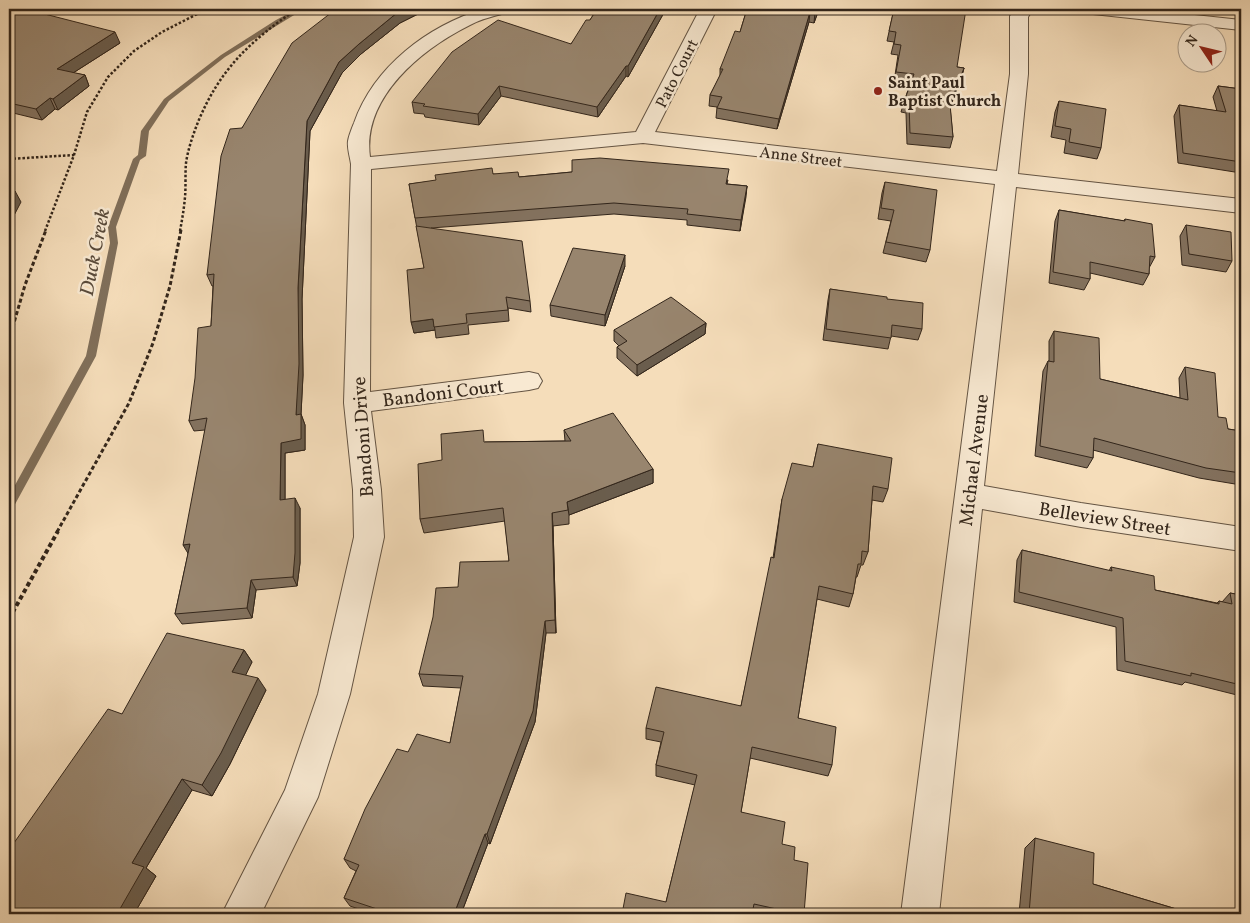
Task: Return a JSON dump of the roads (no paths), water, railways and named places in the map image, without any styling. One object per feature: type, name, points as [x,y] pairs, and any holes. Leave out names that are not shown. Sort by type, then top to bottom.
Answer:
[{"type":"street","name":"Bandoni Drive","points":[[240,914],[300,797],[334,694],[369,537],[357,403],[361,164],[358,141],[370,105],[389,76],[424,44],[465,20],[500,9]]},
{"type":"street","name":"Pato Court","points":[[643,137],[709,9]]},
{"type":"street","name":"Michael Avenue","points":[[920,914],[1019,74],[1019,16],[1025,9]]},
{"type":"street","points":[[1094,9],[1241,25]]},
{"type":"street","name":"Anne Street","points":[[361,164],[643,137],[1241,206]]},
{"type":"street","name":"Bandoni Court","points":[[357,403],[529,381]]},
{"type":"street","name":"Belleview Street","points":[[969,495],[1081,515],[1241,539]]},
{"type":"waterway","name":"Duck Creek","points":[[9,505],[91,356],[114,243],[112,227],[137,159],[142,156],[145,131],[166,100],[223,56],[278,21],[301,9]]},
{"type":"place","name":"Saint Paul Baptist Church","points":[[878,91]]}]
